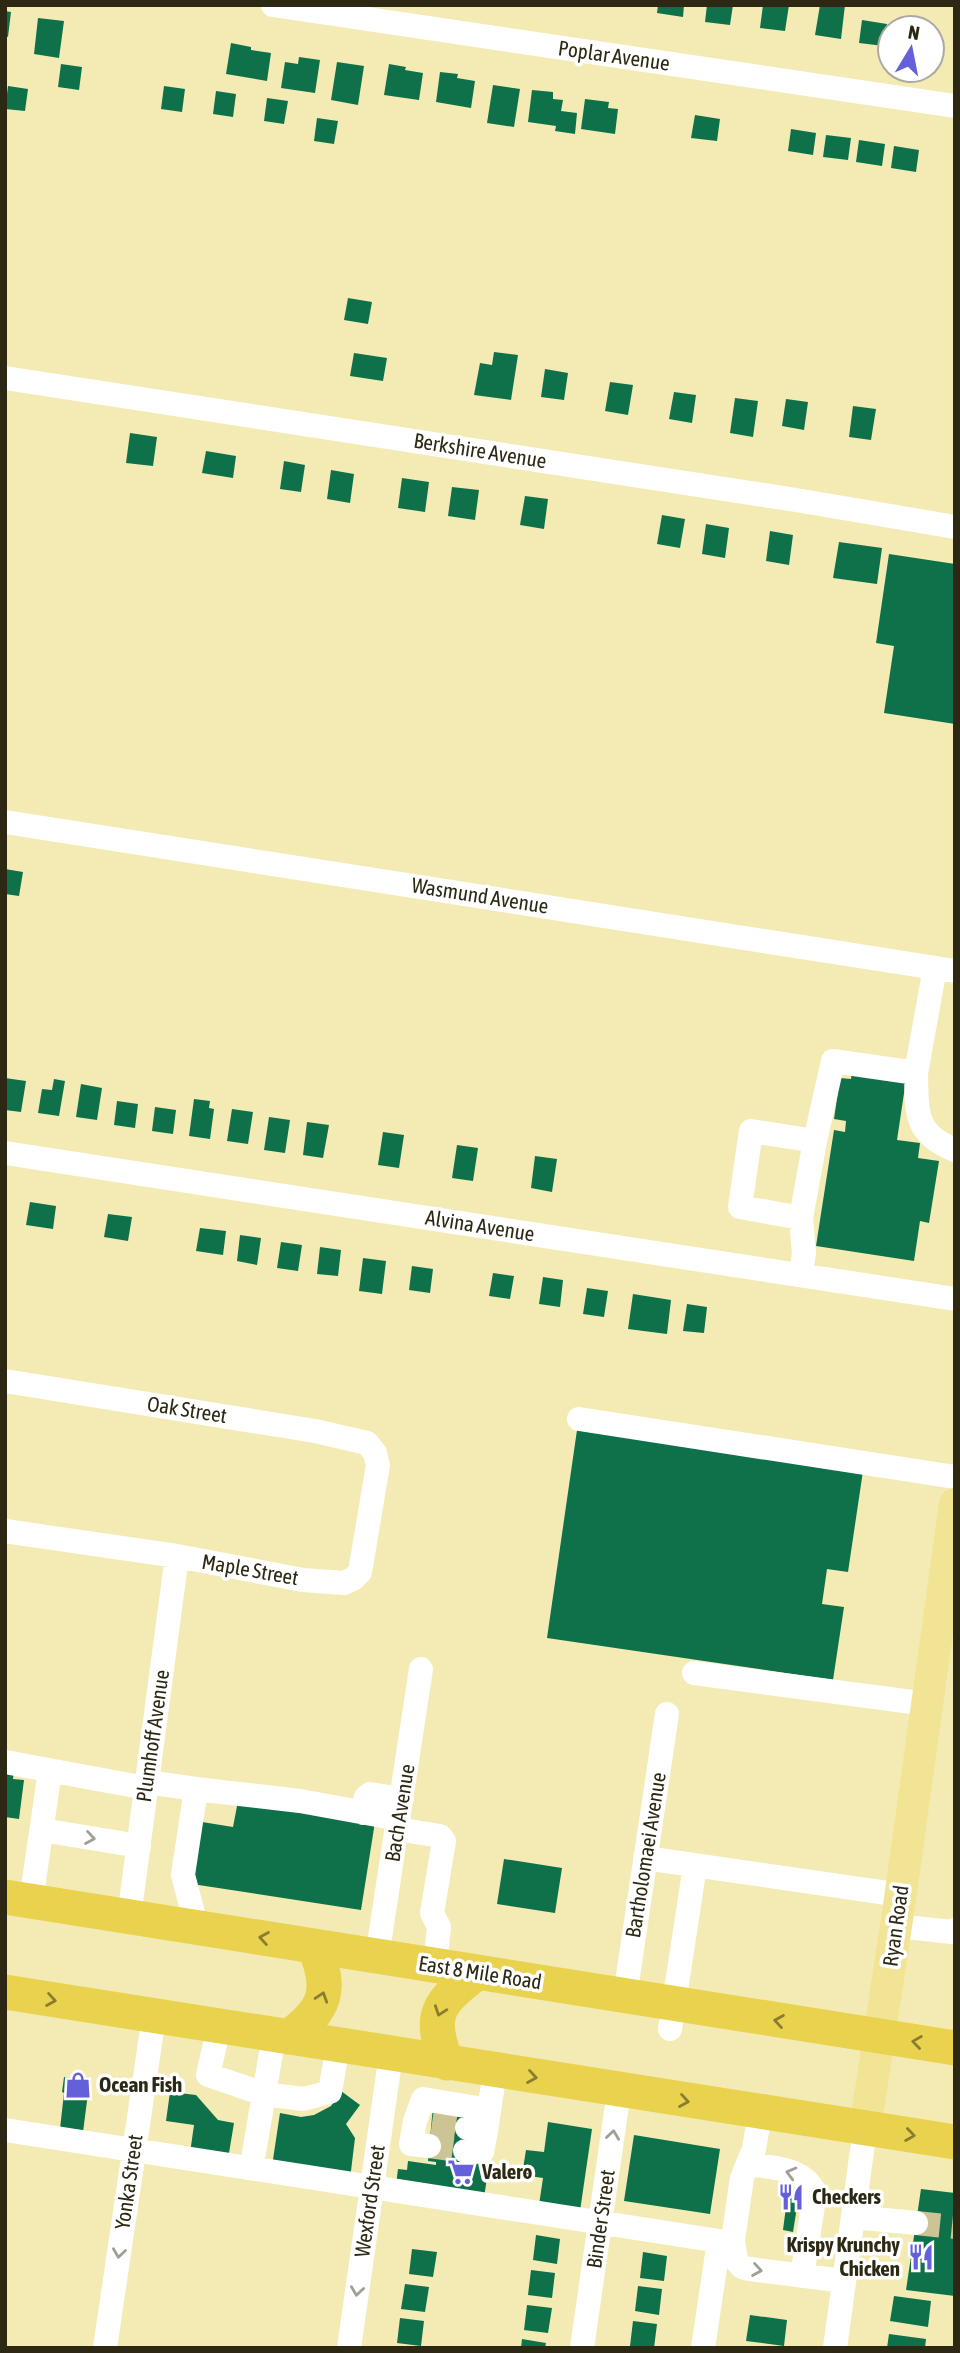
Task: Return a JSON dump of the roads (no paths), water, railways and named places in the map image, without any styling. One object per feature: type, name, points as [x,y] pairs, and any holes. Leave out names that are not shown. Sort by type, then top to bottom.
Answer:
[{"type":"highway","name":"East 8 Mile Road","points":[[18,1899],[625,1996],[672,2017],[880,2036],[955,2048]]},
{"type":"highway","points":[[281,2036],[306,2024],[323,2000],[325,1978],[314,1946]]},
{"type":"highway","points":[[447,2063],[437,2031],[439,2009],[444,1999],[477,1973]]},
{"type":"highway","points":[[5,1992],[955,2142]]},
{"type":"main road","name":"Ryan Road","points":[[865,2129],[897,1926],[955,1504]]},
{"type":"street","name":"Poplar Avenue","points":[[273,5],[955,106]]},
{"type":"street","name":"Berkshire Avenue","points":[[5,378],[955,527]]},
{"type":"street","name":"Wasmund Avenue","points":[[5,822],[945,969]]},
{"type":"street","points":[[945,969],[916,1073],[917,1112],[922,1127],[933,1139],[955,1150]]},
{"type":"street","points":[[801,1275],[804,1254],[801,1218],[833,1061],[916,1073]]},
{"type":"street","points":[[801,1218],[740,1207],[751,1131],[815,1141]]},
{"type":"street","name":"Alvina Avenue","points":[[5,1153],[955,1299]]},
{"type":"street","name":"Oak Street","points":[[5,1381],[367,1443]]},
{"type":"street","points":[[579,1419],[955,1477]]},
{"type":"street","name":"Maple Street","points":[[5,1531],[177,1556],[303,1580],[344,1583],[360,1572],[378,1465],[367,1443]]},
{"type":"street","name":"Plumhoff Avenue","points":[[129,1917],[177,1556]]},
{"type":"street","name":"Bach Avenue","points":[[377,1957],[421,1669]]},
{"type":"street","points":[[694,1673],[927,1704]]},
{"type":"street","name":"Bartholomaei Avenue","points":[[625,1996],[667,1714]]},
{"type":"street","points":[[5,1762],[147,1785],[300,1801],[399,1816],[440,1836],[444,1841],[432,1913],[439,1927],[435,1966]]},
{"type":"street","points":[[18,1899],[42,1830],[50,1771]]},
{"type":"street","points":[[196,1789],[183,1875],[197,1928]]},
{"type":"street","points":[[42,1830],[139,1846]]},
{"type":"street","points":[[645,1858],[901,1895]]},
{"type":"street","points":[[672,2017],[695,1866]]},
{"type":"street","points":[[897,1926],[954,1935]]},
{"type":"street","name":"Yonka Street","points":[[105,2348],[154,2016]]},
{"type":"street","points":[[219,2027],[208,2075],[264,2094],[303,2099],[330,2092],[338,2045]]},
{"type":"street","points":[[254,2153],[264,2094],[281,2036]]},
{"type":"street","name":"Wexford Street","points":[[349,2348],[391,2054]]},
{"type":"street","points":[[383,2116],[425,2130],[423,2099],[477,2130],[495,2071]]},
{"type":"street","name":"Binder Street","points":[[582,2348],[619,2091]]},
{"type":"street","points":[[760,2113],[754,2149],[742,2178],[733,2240],[736,2260],[742,2267],[844,2281]]},
{"type":"street","name":"Ryan Road","points":[[835,2348],[865,2129]]},
{"type":"street","points":[[5,2130],[719,2241],[703,2348]]},
{"type":"street","points":[[748,2165],[792,2171],[802,2175],[815,2193],[802,2276]]},
{"type":"street","points":[[853,2217],[916,2223]]},
{"type":"tunnel","points":[[432,2123],[467,2128]]},
{"type":"tunnel","points":[[429,2146],[465,2151]]},
{"type":"tunnel","points":[[916,2223],[955,2227]]},
{"type":"place","name":"Ocean Fish","points":[[78,2085]]},
{"type":"place","name":"Valero","points":[[461,2172]]},
{"type":"place","name":"Checkers","points":[[791,2197]]},
{"type":"place","name":"Krispy Krunchy Chicken","points":[[921,2257]]}]
